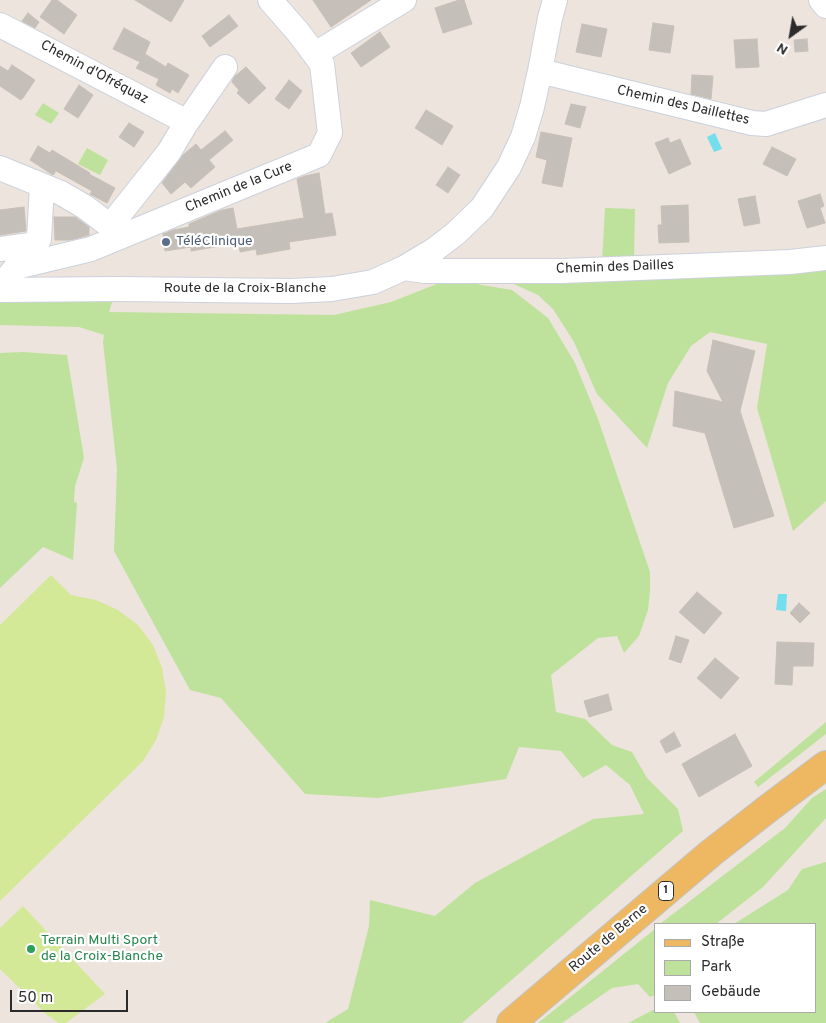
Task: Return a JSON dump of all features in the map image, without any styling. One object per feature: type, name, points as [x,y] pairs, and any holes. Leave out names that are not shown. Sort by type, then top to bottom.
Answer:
[{"type":"main road","name":"Route de Berne","points":[[510,1023],[711,853],[826,765]]},
{"type":"street","name":"Chemin de la Cure","points":[[0,289],[16,268],[91,250],[113,232],[319,154],[330,133],[322,64],[298,32],[270,0]]},
{"type":"street","points":[[315,54],[404,0]]},
{"type":"street","name":"Route de la Croix-Blanche","points":[[0,289],[291,291],[332,289],[373,282],[404,268],[434,250],[455,234],[482,208],[509,167],[523,137],[532,107],[555,0]]},
{"type":"street","points":[[822,0],[826,6]]},
{"type":"street","name":"Chemin d'Ofréquaz","points":[[0,25],[187,122]]},
{"type":"street","points":[[0,168],[61,193],[85,207],[113,232],[225,67]]},
{"type":"street","name":"Chemin des Daillettes","points":[[540,71],[752,123],[766,124],[826,105]]},
{"type":"street","points":[[0,248],[30,245],[39,239],[42,186]]},
{"type":"street","name":"Chemin des Dailles","points":[[404,268],[425,272],[563,271],[790,262],[826,258]]},
{"type":"green space","points":[[43,103],[59,113],[51,124],[35,115]]},
{"type":"green space","points":[[87,148],[108,160],[100,175],[78,164]]},
{"type":"green space","points":[[605,208],[635,209],[634,262],[602,262]]},
{"type":"green space","points":[[826,263],[826,501],[793,531],[757,408],[767,344],[710,332],[691,346],[668,383],[647,448],[597,394],[574,342],[553,309],[538,295],[507,281]]},
{"type":"green space","points":[[437,284],[476,284],[512,290],[548,318],[575,363],[598,419],[650,572],[650,590],[648,610],[639,636],[624,653],[617,636],[598,638],[551,675],[556,712],[585,719],[612,745],[632,752],[647,778],[678,809],[683,831],[462,1023],[325,1023],[348,1009],[369,926],[370,900],[435,916],[475,883],[593,819],[644,814],[630,785],[606,765],[583,778],[561,751],[519,747],[506,779],[378,798],[305,794],[221,698],[190,690],[114,551],[117,469],[103,342],[104,335],[79,327],[0,325],[0,302],[112,302],[109,312],[334,315],[391,302]]},
{"type":"green space","points":[[23,352],[67,355],[84,458],[75,486],[74,502],[77,503],[73,560],[43,547],[0,588],[0,353]]},
{"type":"green space","points":[[51,575],[71,595],[96,600],[118,610],[138,625],[153,645],[162,668],[166,692],[164,717],[156,740],[143,761],[0,901],[0,625]]},
{"type":"green space","points":[[826,722],[826,734],[758,787],[754,782]]},
{"type":"green space","points":[[826,789],[826,818],[763,887],[717,923],[661,923],[785,828],[812,798]]},
{"type":"green space","points":[[826,862],[826,1023],[700,1023],[695,1013],[816,1013],[816,923],[736,923],[788,890],[802,869]]},
{"type":"green space","name":"Terrain Multi Sport de la Croix-Blanche","points":[[23,906],[105,994],[66,1023],[58,1023],[49,1017],[0,969],[0,928]]},
{"type":"green space","points":[[654,930],[654,995],[650,997],[638,984],[612,988],[562,1023],[538,1023]]},
{"type":"green space","points":[[654,1010],[654,1013],[675,1013],[680,1023],[628,1023]]},
{"type":"water","points":[[715,133],[722,149],[714,152],[707,137]]},
{"type":"water","points":[[778,594],[787,594],[786,611],[776,610]]},
{"type":"building","points":[[52,0],[57,0],[77,15],[64,34],[40,17]]},
{"type":"building","points":[[135,0],[184,0],[171,22]]},
{"type":"building","points":[[313,0],[371,0],[331,27]]},
{"type":"building","points":[[464,0],[472,24],[443,33],[435,8]]},
{"type":"building","points":[[28,13],[39,22],[35,28],[22,21]]},
{"type":"building","points":[[229,15],[238,26],[210,47],[202,36]]},
{"type":"building","points":[[653,23],[674,26],[670,53],[649,50]]},
{"type":"building","points":[[582,24],[607,29],[601,57],[576,52]]},
{"type":"building","points":[[124,28],[150,42],[145,54],[166,67],[168,63],[189,75],[178,93],[172,89],[170,93],[156,85],[159,79],[136,68],[140,62],[113,49]]},
{"type":"building","points":[[380,32],[390,47],[361,67],[351,53]]},
{"type":"building","points":[[757,39],[759,67],[736,68],[734,40]]},
{"type":"building","points":[[807,39],[808,51],[795,52],[794,40]]},
{"type":"building","points":[[12,65],[35,80],[21,100],[0,86],[0,66],[8,71]]},
{"type":"building","points":[[246,67],[266,88],[249,104],[237,93],[239,90],[232,82],[234,77]]},
{"type":"building","points":[[692,75],[713,76],[711,99],[691,94]]},
{"type":"building","points":[[289,80],[302,91],[289,109],[275,99]]},
{"type":"building","points":[[79,85],[93,95],[78,118],[64,109]]},
{"type":"building","points":[[571,104],[586,107],[580,128],[565,124]]},
{"type":"building","points":[[426,110],[453,126],[442,145],[415,128]]},
{"type":"building","points":[[129,123],[144,132],[134,147],[119,137]]},
{"type":"building","points":[[225,131],[233,140],[209,160],[215,167],[191,188],[185,182],[171,194],[162,183],[183,155],[196,144],[201,150]]},
{"type":"building","points":[[541,132],[572,138],[562,187],[542,183],[547,160],[536,157]]},
{"type":"building","points":[[668,138],[670,143],[680,139],[691,164],[669,174],[655,143]]},
{"type":"building","points":[[38,146],[50,153],[52,150],[115,188],[107,203],[90,194],[92,191],[56,171],[53,175],[30,160]]},
{"type":"building","points":[[772,147],[796,159],[787,176],[763,164]]},
{"type":"building","points":[[448,167],[460,175],[448,193],[436,185]]},
{"type":"building","points":[[319,173],[325,214],[332,213],[336,235],[289,242],[290,249],[257,255],[256,249],[240,252],[239,243],[191,251],[191,247],[165,251],[163,234],[189,227],[189,224],[222,210],[233,208],[237,229],[304,218],[297,179]]},
{"type":"building","points":[[820,194],[824,206],[820,208],[825,223],[807,228],[798,201]]},
{"type":"building","points":[[755,196],[760,223],[744,226],[738,199]]},
{"type":"building","points":[[688,205],[689,242],[659,243],[658,225],[662,225],[661,206]]},
{"type":"building","points":[[24,207],[26,231],[0,235],[0,210]]},
{"type":"building","points":[[54,217],[75,217],[89,227],[89,235],[71,240],[55,240]]},
{"type":"building","points":[[713,340],[755,351],[740,411],[774,516],[734,528],[705,433],[673,426],[675,391],[723,402],[707,371]]},
{"type":"building","points":[[697,592],[722,613],[704,634],[679,612]]},
{"type":"building","points":[[799,603],[810,613],[800,623],[790,613]]},
{"type":"building","points":[[676,636],[689,640],[681,663],[669,659]]},
{"type":"building","points":[[777,642],[814,643],[813,666],[793,666],[792,685],[775,684]]},
{"type":"building","points":[[715,658],[739,678],[721,699],[697,678]]},
{"type":"building","points":[[608,694],[612,710],[589,717],[584,701]]},
{"type":"building","points":[[674,732],[681,746],[666,753],[660,741]]},
{"type":"building","points":[[735,734],[752,766],[699,797],[682,764]]},
{"type":"place","name":"TéléClinique","points":[[166,242]]},
{"type":"place","name":"Terrain Multi Sport de la Croix-Blanche","points":[[31,949]]}]
